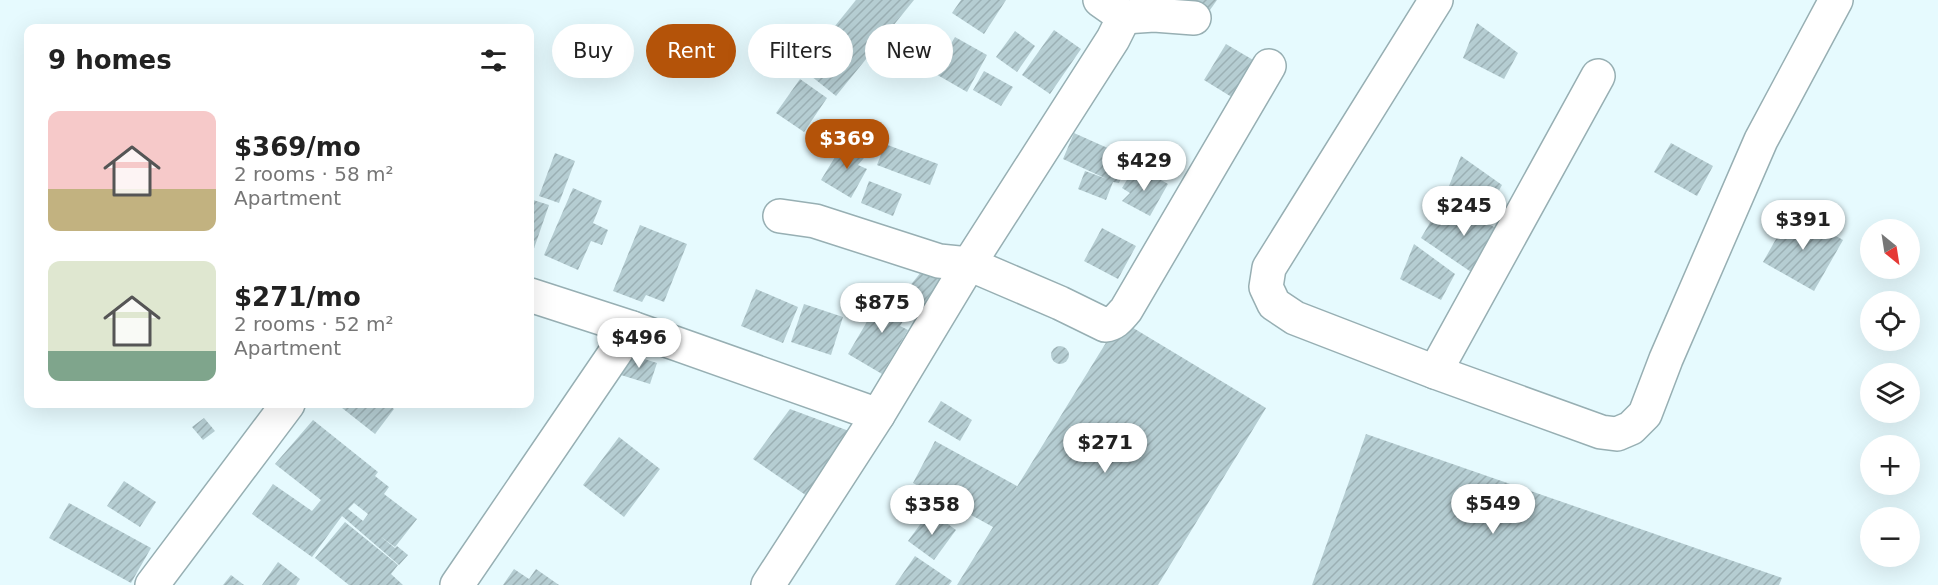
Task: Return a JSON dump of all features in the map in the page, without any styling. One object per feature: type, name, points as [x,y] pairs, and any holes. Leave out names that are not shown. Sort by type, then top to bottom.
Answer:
[{"type":"street","points":[[1436,0],[1269,268],[1266,287],[1274,304],[1295,318],[1601,432],[1617,434],[1630,428],[1646,414],[1666,359],[1761,140],[1836,0]]},
{"type":"street","points":[[768,585],[878,415],[969,264],[1083,89],[1112,9],[1194,18]]},
{"type":"street","points":[[780,216],[815,221],[939,261],[969,264],[1105,325],[1117,321],[1126,310],[1269,66]]},
{"type":"street","points":[[1435,372],[1598,76]]},
{"type":"street","points":[[534,296],[632,328],[878,415]]},
{"type":"street","points":[[457,585],[632,328]]},
{"type":"street","points":[[152,585],[285,408]]},
{"type":"building","points":[[856,0],[914,0],[894,24],[865,24],[865,60],[853,75],[853,24],[837,24]]},
{"type":"building","points":[[961,0],[1006,0],[984,34],[952,13]]},
{"type":"building","points":[[1195,0],[1217,0],[1210,10]]},
{"type":"building","points":[[1477,23],[1518,53],[1504,79],[1463,58]]},
{"type":"building","points":[[1054,30],[1081,49],[1050,94],[1022,75]]},
{"type":"building","points":[[1015,31],[1035,46],[1017,72],[996,57]]},
{"type":"building","points":[[955,37],[987,55],[967,92],[943,78],[953,78],[953,40]]},
{"type":"building","points":[[1226,44],[1265,67],[1243,104],[1204,80]]},
{"type":"building","points":[[984,71],[1013,87],[1001,106],[973,90]]},
{"type":"building","points":[[814,78],[851,78],[836,96]]},
{"type":"building","points":[[800,79],[827,98],[804,132],[776,113]]},
{"type":"building","points":[[1074,133],[1130,158],[1119,183],[1113,182],[1106,200],[1078,189],[1085,171],[1107,179],[1063,159]]},
{"type":"building","points":[[855,141],[869,152],[858,165],[867,169],[851,198],[821,180],[838,152],[845,155]]},
{"type":"building","points":[[1671,143],[1713,166],[1697,196],[1654,172]]},
{"type":"building","points":[[885,144],[938,164],[930,185],[877,165]]},
{"type":"building","points":[[555,153],[575,161],[559,203],[539,196]]},
{"type":"building","points":[[1461,156],[1502,185],[1487,212],[1447,191]]},
{"type":"building","points":[[1145,171],[1168,184],[1150,216],[1122,201],[1130,193],[1122,188],[1130,175],[1140,180]]},
{"type":"building","points":[[869,181],[902,194],[893,216],[861,203]]},
{"type":"building","points":[[573,188],[602,201],[593,223],[608,230],[602,245],[591,241],[578,270],[544,255]]},
{"type":"building","points":[[1444,199],[1510,236],[1477,276],[1421,238]]},
{"type":"building","points":[[534,200],[549,205],[534,248]]},
{"type":"building","points":[[1792,211],[1843,240],[1814,291],[1763,262]]},
{"type":"building","points":[[640,225],[687,244],[664,302],[646,295],[642,302],[613,291]]},
{"type":"building","points":[[1102,228],[1136,246],[1118,279],[1084,261]]},
{"type":"building","points":[[1414,244],[1455,274],[1441,300],[1400,279]]},
{"type":"building","points":[[926,266],[953,287],[927,320],[900,298]]},
{"type":"building","points":[[756,289],[798,307],[783,343],[741,326]]},
{"type":"building","points":[[885,291],[912,307],[900,326],[908,330],[882,374],[848,354]]},
{"type":"building","points":[[804,304],[843,317],[831,355],[791,342]]},
{"type":"building","points":[[1120,320],[1266,408],[1158,585],[957,585],[993,527],[913,483],[935,441],[1017,486],[1013,493]]},
{"type":"building","points":[[1060,346],[1068,351],[1069,355],[1064,363],[1060,364],[1052,359],[1051,355],[1056,347]]},
{"type":"building","points":[[628,354],[657,363],[650,384],[621,375]]},
{"type":"building","points":[[941,401],[972,420],[960,441],[928,422]]},
{"type":"building","points":[[342,408],[394,409],[375,434]]},
{"type":"building","points":[[790,409],[849,431],[807,496],[753,459]]},
{"type":"building","points":[[204,418],[215,431],[203,440],[192,427]]},
{"type":"building","points":[[313,420],[378,472],[375,476],[389,487],[384,494],[417,519],[395,547],[380,536],[395,548],[397,546],[408,555],[399,565],[342,516],[312,557],[252,514],[273,484],[312,511],[321,500],[275,464]],"holes":[[[354,503],[368,514],[363,521],[348,509]]]},
{"type":"building","points":[[1366,434],[1782,578],[1779,585],[1312,585]]},
{"type":"building","points":[[619,437],[660,469],[624,517],[583,485]]},
{"type":"building","points":[[124,481],[156,502],[140,527],[107,506]]},
{"type":"building","points":[[69,503],[151,548],[131,583],[49,538]]},
{"type":"building","points":[[930,511],[956,530],[934,560],[908,541]]},
{"type":"building","points":[[345,522],[398,565],[391,574],[403,585],[349,585],[315,558]]},
{"type":"building","points":[[915,556],[952,581],[949,585],[895,585]]},
{"type":"building","points":[[278,562],[300,579],[296,585],[262,585]]},
{"type":"building","points":[[514,569],[529,579],[536,569],[559,585],[503,585]]},
{"type":"building","points":[[231,575],[244,585],[223,585]]}]
